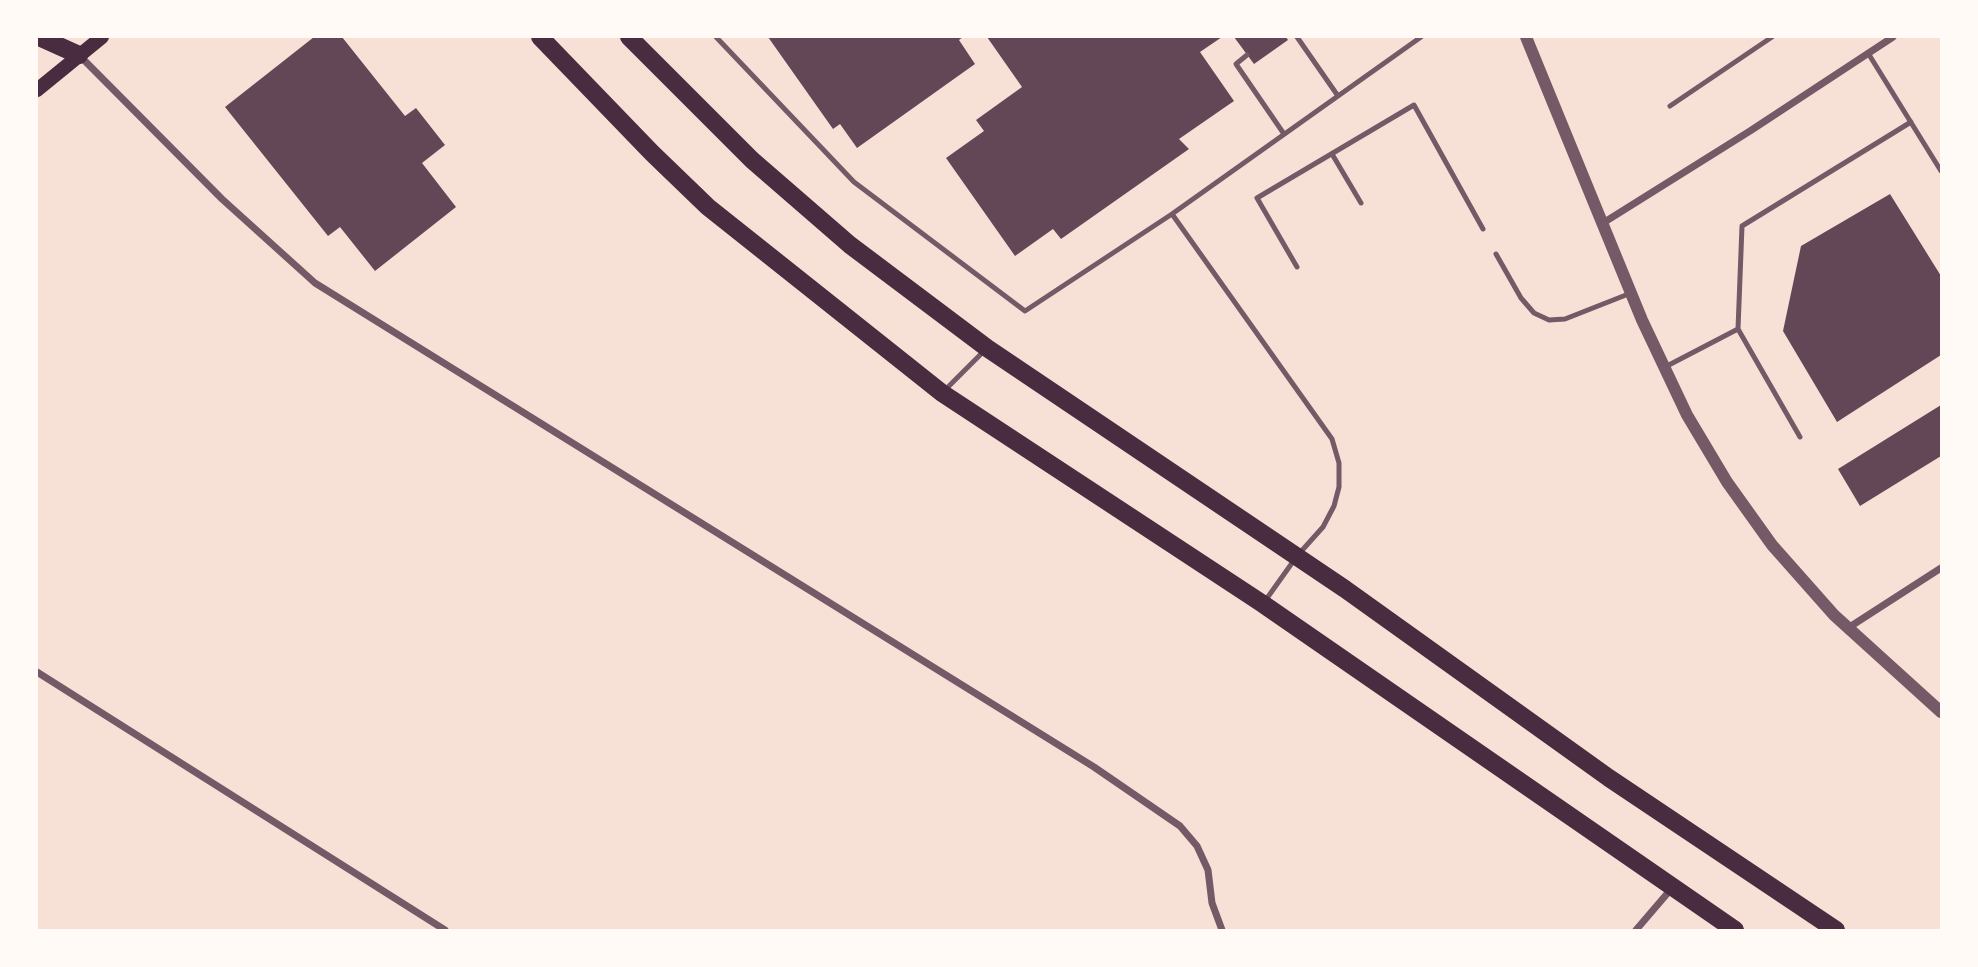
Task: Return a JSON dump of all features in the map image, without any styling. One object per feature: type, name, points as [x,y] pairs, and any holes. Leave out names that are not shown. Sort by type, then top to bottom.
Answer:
[{"type":"main road","points":[[38,37],[79,55]]},
{"type":"main road","points":[[73,37],[79,55]]},
{"type":"main road","points":[[37,90],[103,37]]},
{"type":"main road","points":[[540,37],[708,207],[942,393],[1263,604],[1735,930]]},
{"type":"main road","points":[[629,37],[752,160],[850,245],[987,348],[1297,556],[1609,778],[1836,930]]},
{"type":"street","points":[[1526,37],[1642,320],[1687,415],[1727,482],[1772,545],[1834,615],[1941,712]]},
{"type":"street","points":[[1603,223],[1893,37]]},
{"type":"street","points":[[79,55],[222,199],[315,283],[1082,759],[1180,826],[1197,846],[1208,870],[1212,903],[1222,930]]},
{"type":"street","points":[[1848,628],[1941,568]]},
{"type":"street","points":[[37,672],[445,930]]},
{"type":"street","points":[[1636,930],[1672,888]]},
{"type":"lane","points":[[716,37],[854,182],[1025,311],[1172,214],[1421,37]]},
{"type":"lane","points":[[1297,37],[1338,96]]},
{"type":"lane","points":[[1670,106],[1772,37]]},
{"type":"lane","points":[[1868,53],[1941,171]]},
{"type":"lane","points":[[1247,55],[1236,64],[1284,134]]},
{"type":"lane","points":[[1297,267],[1257,198],[1414,104],[1483,229]]},
{"type":"lane","points":[[1800,438],[1738,329],[1742,226],[1911,122]]},
{"type":"lane","points":[[1332,154],[1361,204]]},
{"type":"lane","points":[[1172,214],[1332,439],[1339,463],[1339,487],[1334,506],[1323,527],[1297,556],[1263,604]]},
{"type":"lane","points":[[1496,254],[1521,298],[1534,313],[1549,320],[1565,319],[1631,293]]},
{"type":"lane","points":[[1665,367],[1738,329]]},
{"type":"lane","points":[[942,393],[987,348]]},
{"type":"building","points":[[314,37],[342,37],[405,116],[416,108],[445,145],[422,163],[456,207],[375,271],[340,227],[328,236],[225,107]]},
{"type":"building","points":[[768,37],[963,37],[959,40],[975,64],[857,148],[840,124],[833,129]]},
{"type":"building","points":[[987,37],[1222,37],[1200,52],[1234,101],[1179,139],[1189,149],[1061,239],[1053,229],[1015,256],[946,158],[984,131],[976,120],[1022,87]]},
{"type":"building","points":[[1234,37],[1286,37],[1288,40],[1254,64]]},
{"type":"building","points":[[1890,194],[1941,276],[1941,355],[1837,422],[1783,331],[1801,246]]},
{"type":"building","points":[[1941,405],[1941,456],[1860,506],[1838,469]]}]
